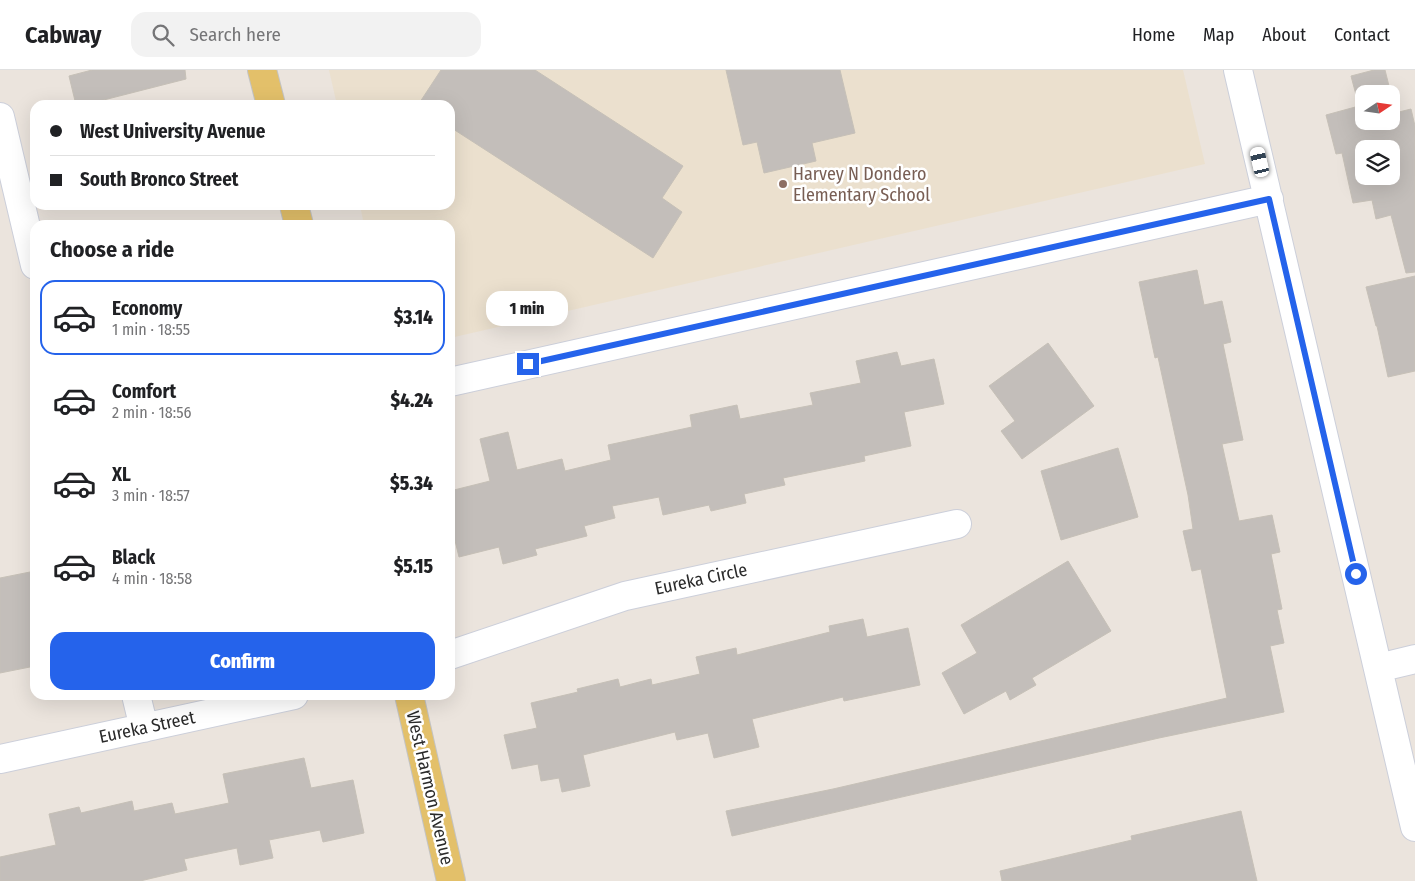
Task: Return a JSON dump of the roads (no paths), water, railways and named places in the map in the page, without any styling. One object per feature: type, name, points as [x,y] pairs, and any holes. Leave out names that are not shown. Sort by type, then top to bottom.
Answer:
[{"type":"main road","points":[[262,70],[269,100]]},
{"type":"main road","name":"West Harmon Avenue","points":[[410,700],[451,881]]},
{"type":"street","points":[[1238,70],[1415,827]]},
{"type":"street","points":[[0,117],[30,244]]},
{"type":"street","points":[[455,381],[1269,199]]},
{"type":"street","name":"Eureka Circle","points":[[455,654],[625,596],[957,524]]},
{"type":"street","points":[[1378,668],[1415,659]]},
{"type":"street","points":[[137,700],[144,728]]},
{"type":"street","name":"Eureka Street","points":[[0,759],[271,700]]},
{"type":"place","name":"Harvey N Dondero Elementary School","points":[[783,184]]}]
